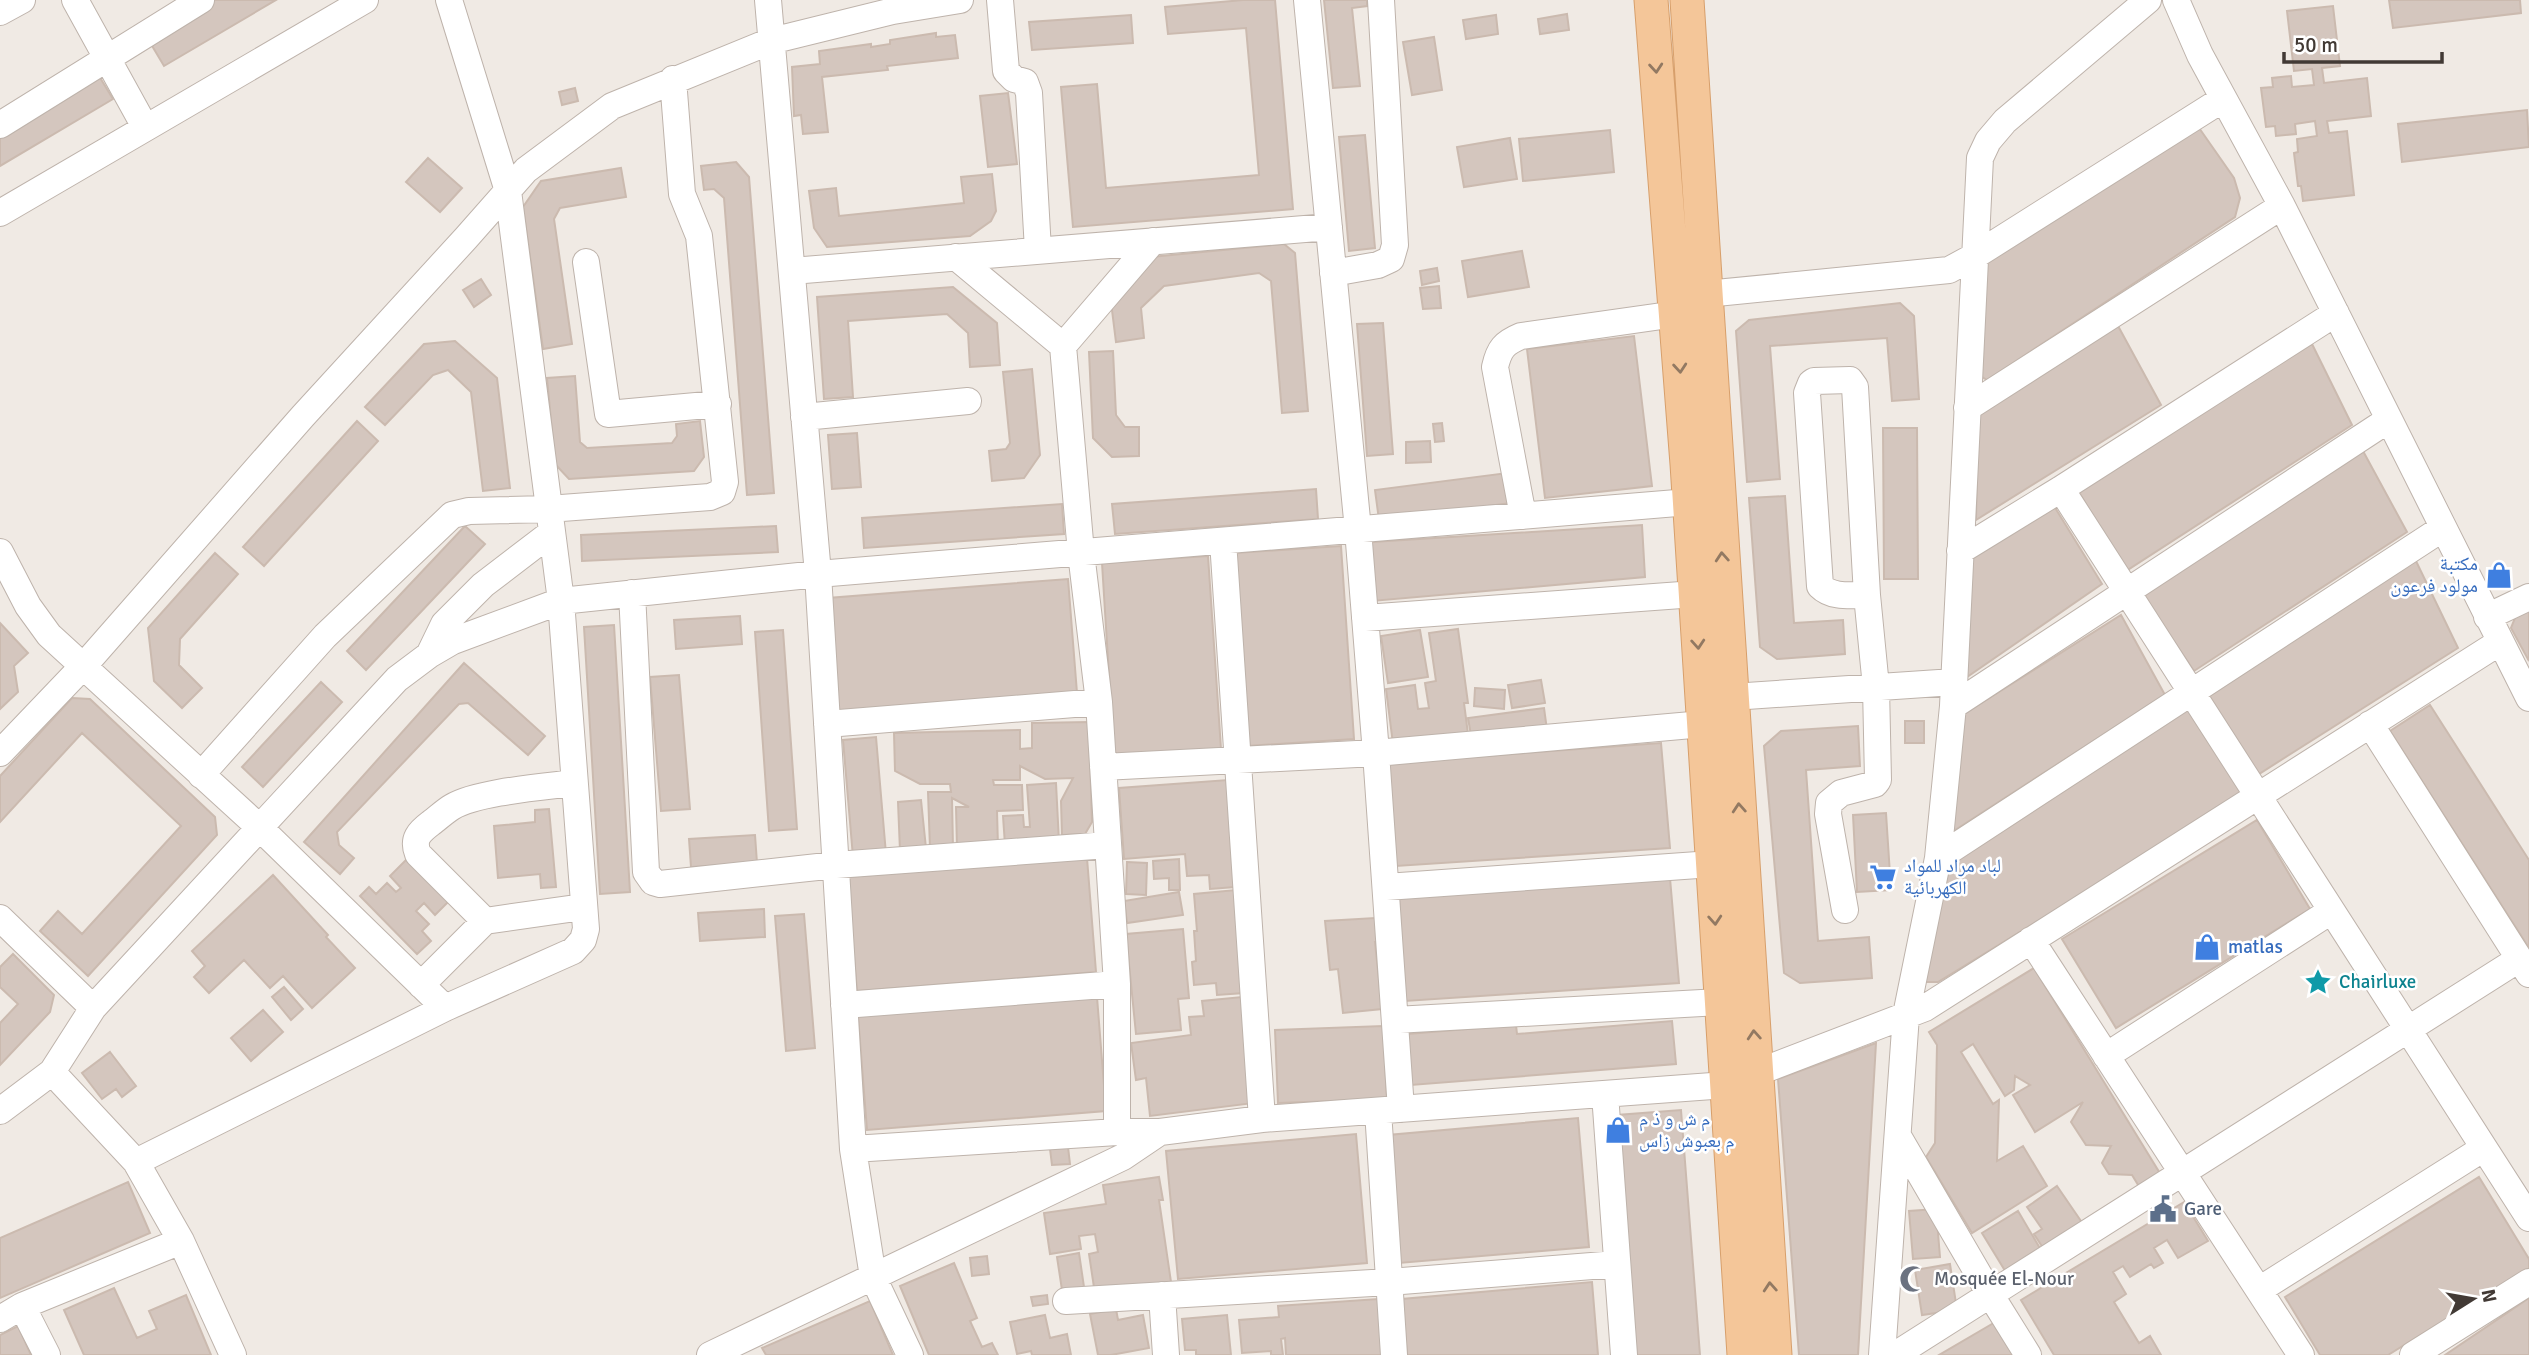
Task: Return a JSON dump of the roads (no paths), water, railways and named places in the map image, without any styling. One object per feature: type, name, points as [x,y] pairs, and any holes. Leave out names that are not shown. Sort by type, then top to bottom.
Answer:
[{"type":"main road","points":[[1651,0],[1689,502],[1744,1355]]},
{"type":"main road","points":[[1687,0],[1775,1355]]},
{"type":"street","points":[[0,12],[22,0]]},
{"type":"street","points":[[75,0],[145,127]]},
{"type":"street","points":[[0,125],[201,0]]},
{"type":"street","points":[[0,213],[365,0]]},
{"type":"street","points":[[136,1162],[444,1008],[573,951],[583,940],[586,929],[561,601],[508,191],[449,0]]},
{"type":"street","points":[[768,0],[818,574],[853,1149],[873,1278],[910,1355]]},
{"type":"street","points":[[0,753],[82,667],[303,416],[526,170],[612,106],[673,79],[771,41],[893,11],[960,0]]},
{"type":"street","points":[[1000,0],[1006,71],[1014,79],[1024,82],[1029,93],[1038,250]]},
{"type":"street","points":[[1307,0],[1358,530],[1395,1020],[1389,1110],[1389,1282],[1394,1355]]},
{"type":"street","points":[[1333,273],[1378,265],[1391,259],[1395,244],[1381,0]]},
{"type":"street","points":[[1882,1355],[1906,1015],[1938,858],[1953,694],[1980,158],[1988,141],[2005,121],[2148,0]]},
{"type":"street","points":[[2176,0],[2223,99],[2282,206],[2529,698]]},
{"type":"street","points":[[201,775],[325,636],[452,515],[469,511],[550,521],[710,497],[722,492],[726,482],[699,236],[682,194],[673,79]]},
{"type":"street","points":[[1706,294],[1949,270],[2223,99]]},
{"type":"street","points":[[1967,408],[2282,206]]},
{"type":"street","points":[[792,271],[1329,227]]},
{"type":"street","points":[[1063,346],[1153,241]]},
{"type":"street","points":[[956,257],[1063,346],[1081,553],[1099,702],[1117,984],[1117,1132]]},
{"type":"street","points":[[586,262],[608,414],[718,404]]},
{"type":"street","points":[[1960,551],[2336,313]]},
{"type":"street","points":[[1523,516],[1495,367],[1499,351],[1507,342],[1521,335],[1675,314]]},
{"type":"street","points":[[1845,910],[1828,814],[1829,803],[1841,793],[1875,784],[1878,780],[1876,687],[1867,595],[1855,387],[1850,380],[1844,379],[1814,382],[1807,393],[1819,586],[1834,594],[1867,595]]},
{"type":"street","points":[[804,417],[968,401]]},
{"type":"street","points":[[1732,697],[1876,687],[1953,694],[2126,590],[2388,419]]},
{"type":"street","points":[[2061,489],[2529,1217]]},
{"type":"street","points":[[0,1111],[52,1072],[93,1008],[397,678],[453,641],[561,601],[818,574],[1689,502]]},
{"type":"street","points":[[429,655],[444,624],[550,521]]},
{"type":"street","points":[[1938,858],[2443,528]]},
{"type":"street","points":[[1223,541],[1262,1119]]},
{"type":"street","points":[[0,552],[29,606],[49,635],[260,828],[444,1008]]},
{"type":"street","points":[[632,593],[646,872],[660,884],[836,865],[1108,845]]},
{"type":"street","points":[[1365,618],[1695,594]]},
{"type":"street","points":[[2487,617],[2529,597]]},
{"type":"street","points":[[1756,1073],[1925,1008],[2500,642]]},
{"type":"street","points":[[827,724],[1099,702]]},
{"type":"street","points":[[1103,767],[1376,753],[1703,724]]},
{"type":"street","points":[[1895,1355],[2407,1029],[2524,967],[2370,724]]},
{"type":"street","points":[[485,921],[418,854],[415,846],[421,831],[453,806],[474,798],[574,783]]},
{"type":"street","points":[[1386,887],[1712,864]]},
{"type":"street","points":[[421,985],[485,921],[583,907]]},
{"type":"street","points":[[2106,1056],[2332,911]]},
{"type":"street","points":[[4,929],[93,1008]]},
{"type":"street","points":[[2031,940],[2301,1355]]},
{"type":"street","points":[[844,1005],[1117,984]]},
{"type":"street","points":[[1395,1020],[1720,1002]]},
{"type":"street","points":[[52,1072],[136,1162],[181,1241],[233,1355]]},
{"type":"street","points":[[853,1149],[1117,1132],[1160,1132],[1262,1119],[1726,1085]]},
{"type":"street","points":[[1605,1094],[1623,1355]]},
{"type":"street","points":[[710,1355],[740,1349],[873,1278],[1123,1157],[1160,1132]]},
{"type":"street","points":[[1898,1136],[2028,1355]]},
{"type":"street","points":[[2259,1290],[2484,1147]]},
{"type":"street","points":[[47,1355],[11,1313],[181,1241]]},
{"type":"street","points":[[1066,1301],[1389,1282],[1617,1264]]},
{"type":"street","points":[[2413,1355],[2529,1282]]},
{"type":"street","points":[[1162,1295],[1166,1355]]},
{"type":"place","name":"مكتبة مولود فرعون","points":[[2499,575]]},
{"type":"place","name":"لباد مراد للمواد الكهربائية","points":[[1883,877]]},
{"type":"place","name":"matlas","points":[[2207,947]]},
{"type":"place","name":"Chairluxe","points":[[2318,982]]},
{"type":"place","name":"م ش و ذ م م بعبوش زاس","points":[[1618,1130]]},
{"type":"place","name":"Gare","points":[[2163,1209]]},
{"type":"place","name":"Mosquée El-Nour","points":[[1913,1279]]}]
